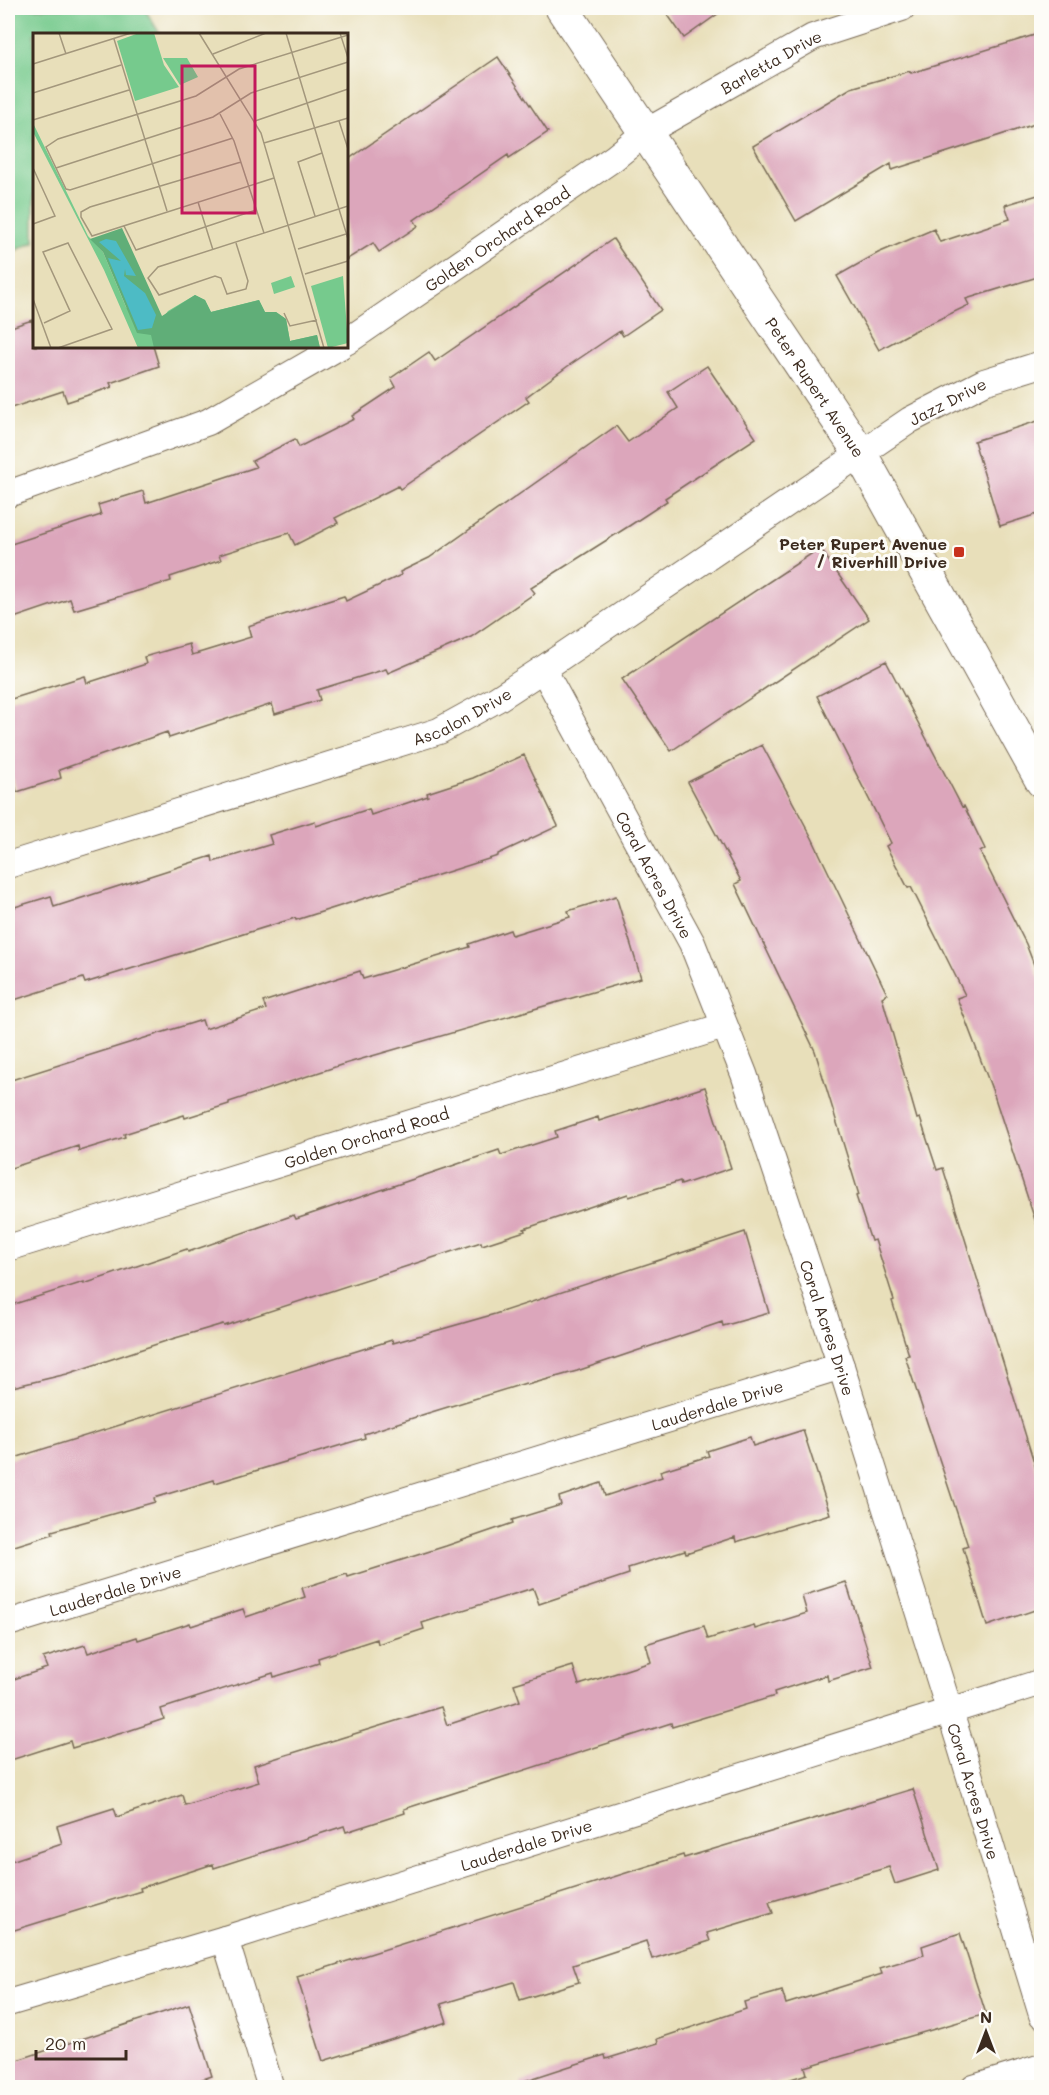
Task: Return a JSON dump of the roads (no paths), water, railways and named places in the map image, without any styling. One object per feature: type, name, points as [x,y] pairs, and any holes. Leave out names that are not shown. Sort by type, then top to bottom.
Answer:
[{"type":"street","name":"Peter Rupert Avenue","points":[[562,8],[860,453],[1041,779]]},
{"type":"street","name":"Barletta Drive","points":[[646,132],[813,37],[902,8]]},
{"type":"street","name":"Golden Orchard Road","points":[[348,341],[614,158],[646,132]]},
{"type":"street","points":[[8,494],[208,423],[337,348]]},
{"type":"street","name":"Jazz Drive","points":[[860,453],[910,420],[984,382],[1041,364]]},
{"type":"street","name":"Ascalon Drive","points":[[8,865],[439,731],[497,699],[543,669],[860,453]]},
{"type":"street","name":"Coral Acres Drive","points":[[543,669],[693,943],[744,1074],[841,1366],[948,1712],[960,1744],[1041,2015]]},
{"type":"street","name":"Golden Orchard Road","points":[[8,1248],[724,1026]]},
{"type":"street","name":"Lauderdale Drive","points":[[8,1623],[841,1366]]},
{"type":"street","name":"Lauderdale Drive","points":[[8,2003],[225,1939],[1041,1682]]},
{"type":"street","points":[[225,1939],[271,2088]]},
{"type":"street","points":[[974,2088],[1041,2067]]},
{"type":"place","name":"Peter Rupert Avenue / Riverhill Drive","points":[[959,552]]}]
